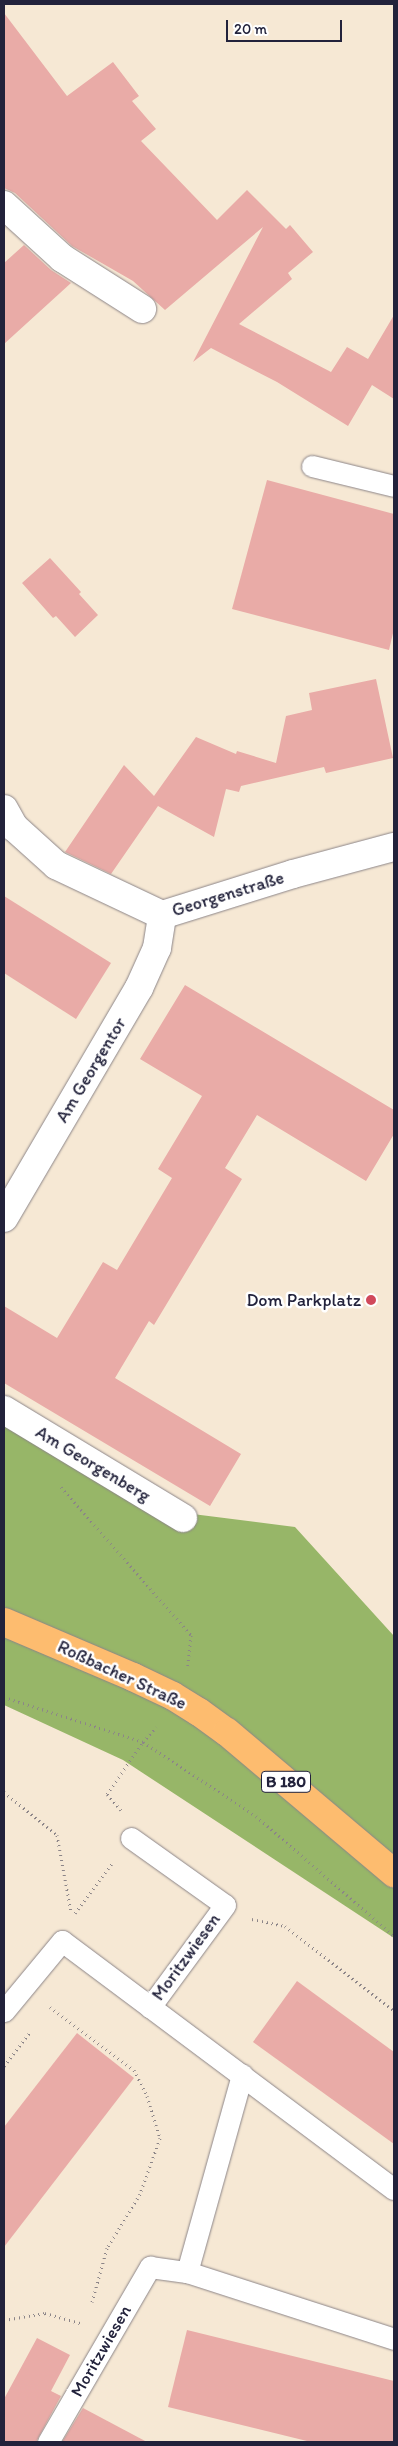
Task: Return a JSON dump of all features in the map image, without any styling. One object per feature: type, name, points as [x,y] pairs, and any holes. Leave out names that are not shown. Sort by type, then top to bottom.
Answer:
[{"type":"main road","name":"Roßbacher Straße","points":[[4,1622],[92,1659],[180,1700],[227,1732],[394,1873]]},
{"type":"street","points":[[4,205],[62,258],[142,309]]},
{"type":"street","name":"Georgenstraße","points":[[4,810],[14,827],[56,865],[162,914],[207,902],[293,874],[394,847]]},
{"type":"street","name":"Am Georgentor","points":[[4,1218],[140,988],[157,948],[162,914]]},
{"type":"street","name":"Am Georgenberg","points":[[4,1410],[183,1518]]},
{"type":"lane","points":[[312,466],[394,486]]},
{"type":"lane","name":"Moritzwiesen","points":[[131,1838],[225,1905],[150,2007]]},
{"type":"lane","points":[[4,2011],[62,1940]]},
{"type":"lane","name":"Moritzwiesen","points":[[62,1940],[394,2189]]},
{"type":"lane","points":[[187,2272],[242,2075]]},
{"type":"lane","name":"Moritzwiesen","points":[[48,2442],[150,2267],[187,2272],[394,2339]]},
{"type":"path","points":[[55,1480],[190,1635],[190,1663]]},
{"type":"path","points":[[4,1697],[143,1742],[256,1816],[394,1936]]},
{"type":"path","points":[[4,1792],[57,1835],[72,1917],[62,1940]]},
{"type":"path","points":[[219,1912],[285,1926],[394,2011]]},
{"type":"path","points":[[44,2014],[56,2000]]},
{"type":"path","points":[[50,2007],[134,2070],[147,2096],[160,2138],[140,2194],[107,2248],[85,2324]]},
{"type":"path","points":[[4,2066],[32,2029]]},
{"type":"path","points":[[4,2320],[45,2313],[85,2324],[110,2336]]},
{"type":"green space","points":[[4,1425],[153,1509],[295,1527],[394,1636],[394,1938],[123,1760],[4,1705]]},
{"type":"building","points":[[4,13],[67,96],[113,62],[139,96],[132,101],[156,129],[141,141],[217,220],[247,190],[286,229],[290,225],[313,252],[288,273],[292,279],[239,324],[331,372],[347,347],[368,359],[394,315],[394,399],[372,385],[348,426],[277,382],[211,348],[193,362],[263,227],[165,310],[133,281],[72,246],[15,193],[4,188]]},
{"type":"building","points":[[24,245],[51,270],[71,283],[4,344],[4,263]]},
{"type":"building","points":[[267,480],[394,514],[394,629],[389,650],[232,609]]},
{"type":"building","points":[[50,558],[81,592],[79,594],[98,615],[75,637],[56,616],[53,618],[22,583]]},
{"type":"building","points":[[376,679],[393,758],[326,773],[324,767],[241,786],[239,792],[226,789],[214,837],[158,806],[111,874],[65,852],[124,765],[154,796],[196,737],[236,754],[237,751],[276,763],[286,716],[312,710],[309,693]]},
{"type":"building","points":[[4,896],[111,963],[76,1019],[4,973]]},
{"type":"building","points":[[185,985],[394,1110],[394,1134],[366,1181],[257,1115],[225,1168],[242,1179],[154,1325],[149,1321],[115,1378],[241,1454],[210,1506],[4,1383],[4,1306],[57,1338],[103,1262],[117,1270],[172,1178],[158,1169],[202,1096],[140,1059]]},
{"type":"building","points":[[297,1981],[394,2052],[394,2144],[253,2042]]},
{"type":"building","points":[[77,2033],[134,2078],[4,2247],[4,2127]]},
{"type":"building","points":[[187,2330],[394,2381],[394,2442],[311,2442],[168,2407]]},
{"type":"building","points":[[37,2338],[70,2355],[51,2391],[61,2396],[36,2442],[4,2442],[4,2399]]},
{"type":"building","points":[[83,2408],[147,2442],[62,2442]]},
{"type":"place","name":"Dom Parkplatz","points":[[371,1300]]}]
